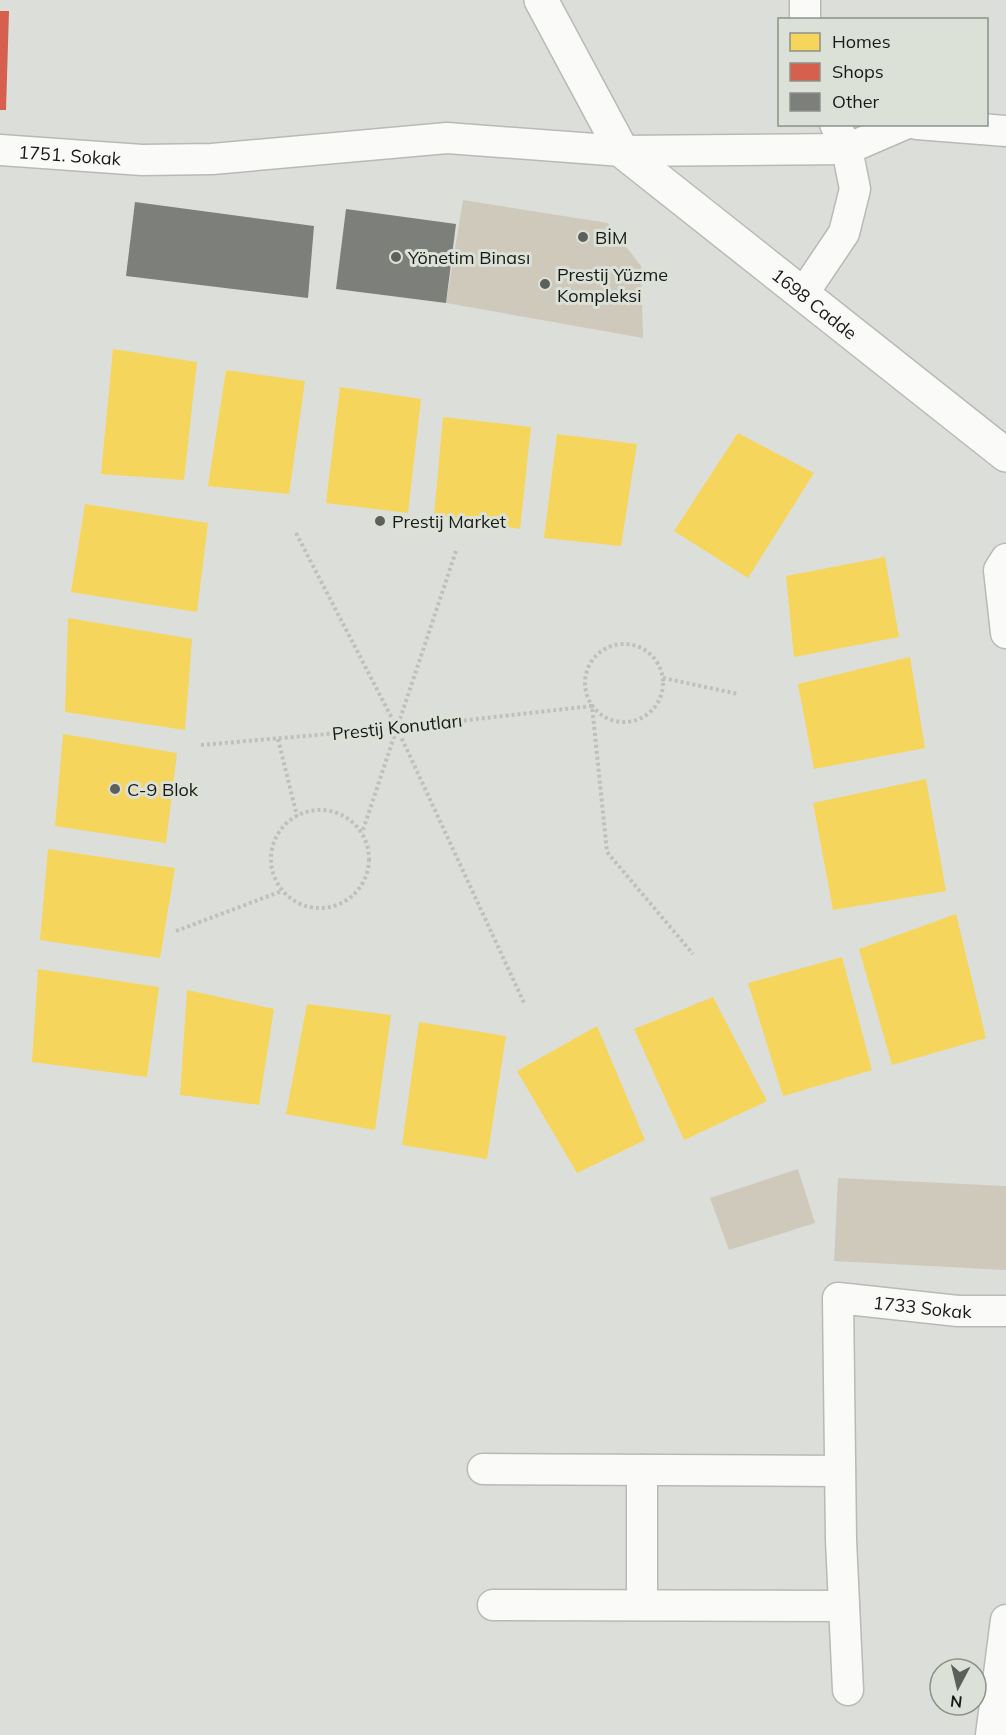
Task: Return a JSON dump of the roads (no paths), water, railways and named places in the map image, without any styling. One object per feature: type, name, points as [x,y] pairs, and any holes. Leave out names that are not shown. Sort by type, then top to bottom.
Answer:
[{"type":"street","points":[[541,0],[622,151]]},
{"type":"street","points":[[805,0],[805,18]]},
{"type":"street","points":[[803,294],[844,233],[855,189],[841,137],[895,126]]},
{"type":"street","points":[[942,126],[1006,131]]},
{"type":"street","name":"1751. Sokak","points":[[0,150],[142,160],[212,159],[447,138],[622,151],[841,137]]},
{"type":"street","name":"1698 Cadde","points":[[622,151],[1006,455]]},
{"type":"street","points":[[1006,559],[999,570],[1006,633]]},
{"type":"street","name":"1733 Sokak","points":[[840,1471],[838,1298],[958,1311],[1006,1311]]},
{"type":"street","points":[[483,1469],[840,1471],[848,1690]]},
{"type":"street","points":[[642,1470],[642,1605]]},
{"type":"street","points":[[492,1605],[844,1606]]},
{"type":"street","points":[[991,1735],[1006,1620]]},
{"type":"place","name":"BİM","points":[[583,237]]},
{"type":"place","name":"Yönetim Binası","points":[[396,257]]},
{"type":"place","name":"Prestij Yüzme Kompleksi","points":[[545,284]]},
{"type":"place","name":"Prestij Market","points":[[380,521]]},
{"type":"place","name":"C-9 Blok","points":[[115,789]]}]
